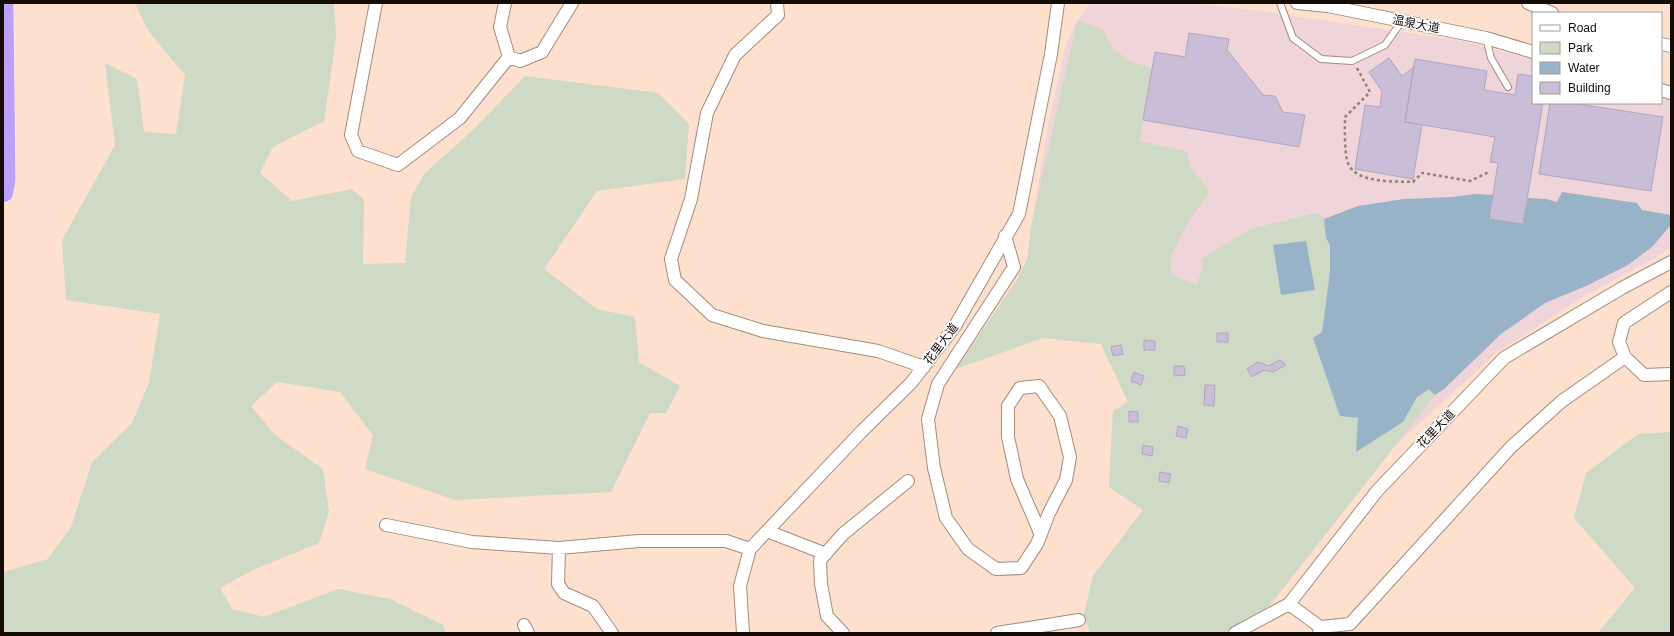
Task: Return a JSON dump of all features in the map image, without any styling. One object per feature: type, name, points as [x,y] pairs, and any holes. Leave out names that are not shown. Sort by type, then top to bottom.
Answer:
[{"type":"highway","points":[[3,3],[3,192]]},
{"type":"street","points":[[376,3],[351,135],[358,151],[398,165],[460,118],[509,57]]},
{"type":"street","points":[[505,3],[500,27],[509,57]]},
{"type":"street","points":[[509,57],[520,61],[542,52],[572,3]]},
{"type":"street","points":[[777,3],[778,15],[735,55],[708,114],[691,199],[671,259],[675,280],[712,315],[763,331],[878,351],[924,367]]},
{"type":"street","name":"花里大道","points":[[743,633],[740,586],[750,549],[862,431],[911,383],[924,367],[955,326],[1005,236],[1019,214],[1051,54],[1058,3]]},
{"type":"street","name":"温泉大道","points":[[1297,3],[1328,6],[1486,38],[1532,52]]},
{"type":"street","points":[[1528,3],[1550,12]]},
{"type":"street","points":[[1005,236],[1014,267],[938,384],[928,420],[934,468],[946,518],[968,549],[996,569],[1021,568],[1037,544],[1041,535],[1049,513],[1066,480],[1070,457],[1060,416],[1039,386],[1020,388],[1008,406],[1008,437],[1017,479],[1041,535]]},
{"type":"street","name":"花里大道","points":[[1235,633],[1289,604],[1377,491],[1504,358],[1622,288],[1671,262]]},
{"type":"street","points":[[1671,292],[1624,323],[1619,342],[1625,357],[1644,374],[1671,374]]},
{"type":"street","points":[[1289,604],[1320,630],[1350,629],[1511,447],[1562,401],[1625,357]]},
{"type":"street","points":[[843,633],[827,616],[821,584],[820,560],[843,534],[908,481]]},
{"type":"street","points":[[386,525],[472,542],[559,548],[639,541],[726,541],[750,549]]},
{"type":"street","points":[[767,531],[826,554]]},
{"type":"street","points":[[559,548],[558,584],[564,593],[593,606],[612,633]]},
{"type":"street","points":[[997,633],[1079,620]]},
{"type":"lane","points":[[1280,3],[1293,38],[1321,59],[1352,61],[1385,45],[1402,21]]},
{"type":"lane","points":[[1486,38],[1491,58],[1508,87]]},
{"type":"path","points":[[1352,61],[1370,92],[1345,117],[1345,139],[1348,164],[1360,176],[1382,180],[1413,182],[1422,173],[1470,181],[1488,172]]},
{"type":"shaded area","points":[[1181,3],[1247,9],[1463,41],[1532,60],[1532,104],[1662,104],[1662,94],[1671,96],[1671,247],[1655,258],[1586,295],[1497,352],[1395,446],[1266,610],[1223,633],[1090,633],[1084,614],[1093,576],[1143,510],[1109,487],[1113,411],[1128,402],[1101,344],[1016,281],[1027,260],[1031,227],[1049,121],[1067,41],[1077,21],[1089,4]]},
{"type":"green space","points":[[135,3],[227,3],[233,5],[237,3],[334,3],[336,38],[324,121],[273,147],[260,173],[292,201],[352,189],[364,200],[363,264],[405,263],[411,197],[425,173],[474,129],[525,76],[658,93],[689,124],[685,179],[597,191],[544,269],[597,309],[635,317],[639,362],[680,386],[666,413],[650,413],[611,492],[455,500],[365,469],[373,435],[340,392],[277,382],[251,406],[275,435],[323,469],[329,512],[319,543],[255,569],[220,588],[232,609],[264,617],[338,589],[390,599],[443,625],[446,633],[3,633],[3,572],[48,559],[71,527],[92,462],[132,423],[149,383],[160,314],[66,300],[62,240],[115,145],[105,63],[137,79],[144,132],[176,134],[185,75],[149,32]]},
{"type":"green space","points":[[1077,21],[1102,29],[1114,49],[1131,62],[1152,68],[1140,141],[1187,152],[1190,167],[1210,192],[1189,220],[1170,258],[1172,275],[1196,285],[1203,269],[1201,259],[1251,229],[1316,213],[1324,219],[1326,238],[1330,245],[1330,271],[1322,332],[1313,338],[1340,416],[1359,418],[1356,452],[1403,422],[1416,397],[1430,388],[1435,395],[1266,610],[1223,633],[1090,633],[1084,614],[1093,576],[1143,510],[1109,487],[1113,411],[1128,402],[1101,344],[1043,338],[956,369],[1016,281],[1027,260],[1031,227]]},
{"type":"green space","points":[[1671,432],[1671,633],[1598,633],[1635,588],[1574,518],[1586,473],[1638,434]]},
{"type":"water","points":[[1562,192],[1637,203],[1642,210],[1671,215],[1671,225],[1652,247],[1628,265],[1586,286],[1545,303],[1501,334],[1444,389],[1435,395],[1429,389],[1417,397],[1403,422],[1356,452],[1358,418],[1340,416],[1313,338],[1322,332],[1330,271],[1330,245],[1326,238],[1324,219],[1358,206],[1404,199],[1452,197],[1476,194],[1493,195],[1489,219],[1523,224],[1528,198],[1546,199],[1557,202]]},
{"type":"water","points":[[1306,241],[1315,290],[1281,295],[1273,245]]},
{"type":"building","points":[[1189,33],[1229,39],[1227,50],[1263,95],[1275,96],[1283,112],[1305,115],[1299,147],[1143,120],[1155,52],[1185,57]]},
{"type":"building","points":[[1389,58],[1402,76],[1414,67],[1405,122],[1422,125],[1413,179],[1355,169],[1365,105],[1380,107],[1382,91],[1369,72]]},
{"type":"building","points":[[1415,59],[1487,71],[1484,90],[1515,95],[1518,74],[1532,76],[1532,104],[1543,104],[1523,224],[1489,219],[1498,163],[1490,162],[1495,137],[1405,122]]},
{"type":"building","points":[[1550,104],[1578,104],[1663,117],[1651,191],[1539,174]]},
{"type":"building","points":[[1217,333],[1228,333],[1228,342],[1217,342]]},
{"type":"building","points":[[1144,340],[1155,341],[1155,350],[1144,350]]},
{"type":"building","points":[[1121,345],[1123,354],[1113,356],[1111,347]]},
{"type":"building","points":[[1280,360],[1286,365],[1273,372],[1264,370],[1252,377],[1247,369],[1258,362],[1269,366]]},
{"type":"building","points":[[1174,366],[1184,366],[1185,375],[1174,376]]},
{"type":"building","points":[[1134,372],[1144,376],[1141,385],[1131,381]]},
{"type":"building","points":[[1205,385],[1215,385],[1214,406],[1204,405]]},
{"type":"building","points":[[1129,411],[1138,412],[1138,422],[1129,422]]},
{"type":"building","points":[[1178,426],[1188,429],[1186,438],[1176,436]]},
{"type":"building","points":[[1143,445],[1153,447],[1152,456],[1142,454]]},
{"type":"building","points":[[1160,472],[1171,474],[1169,483],[1159,481]]}]
